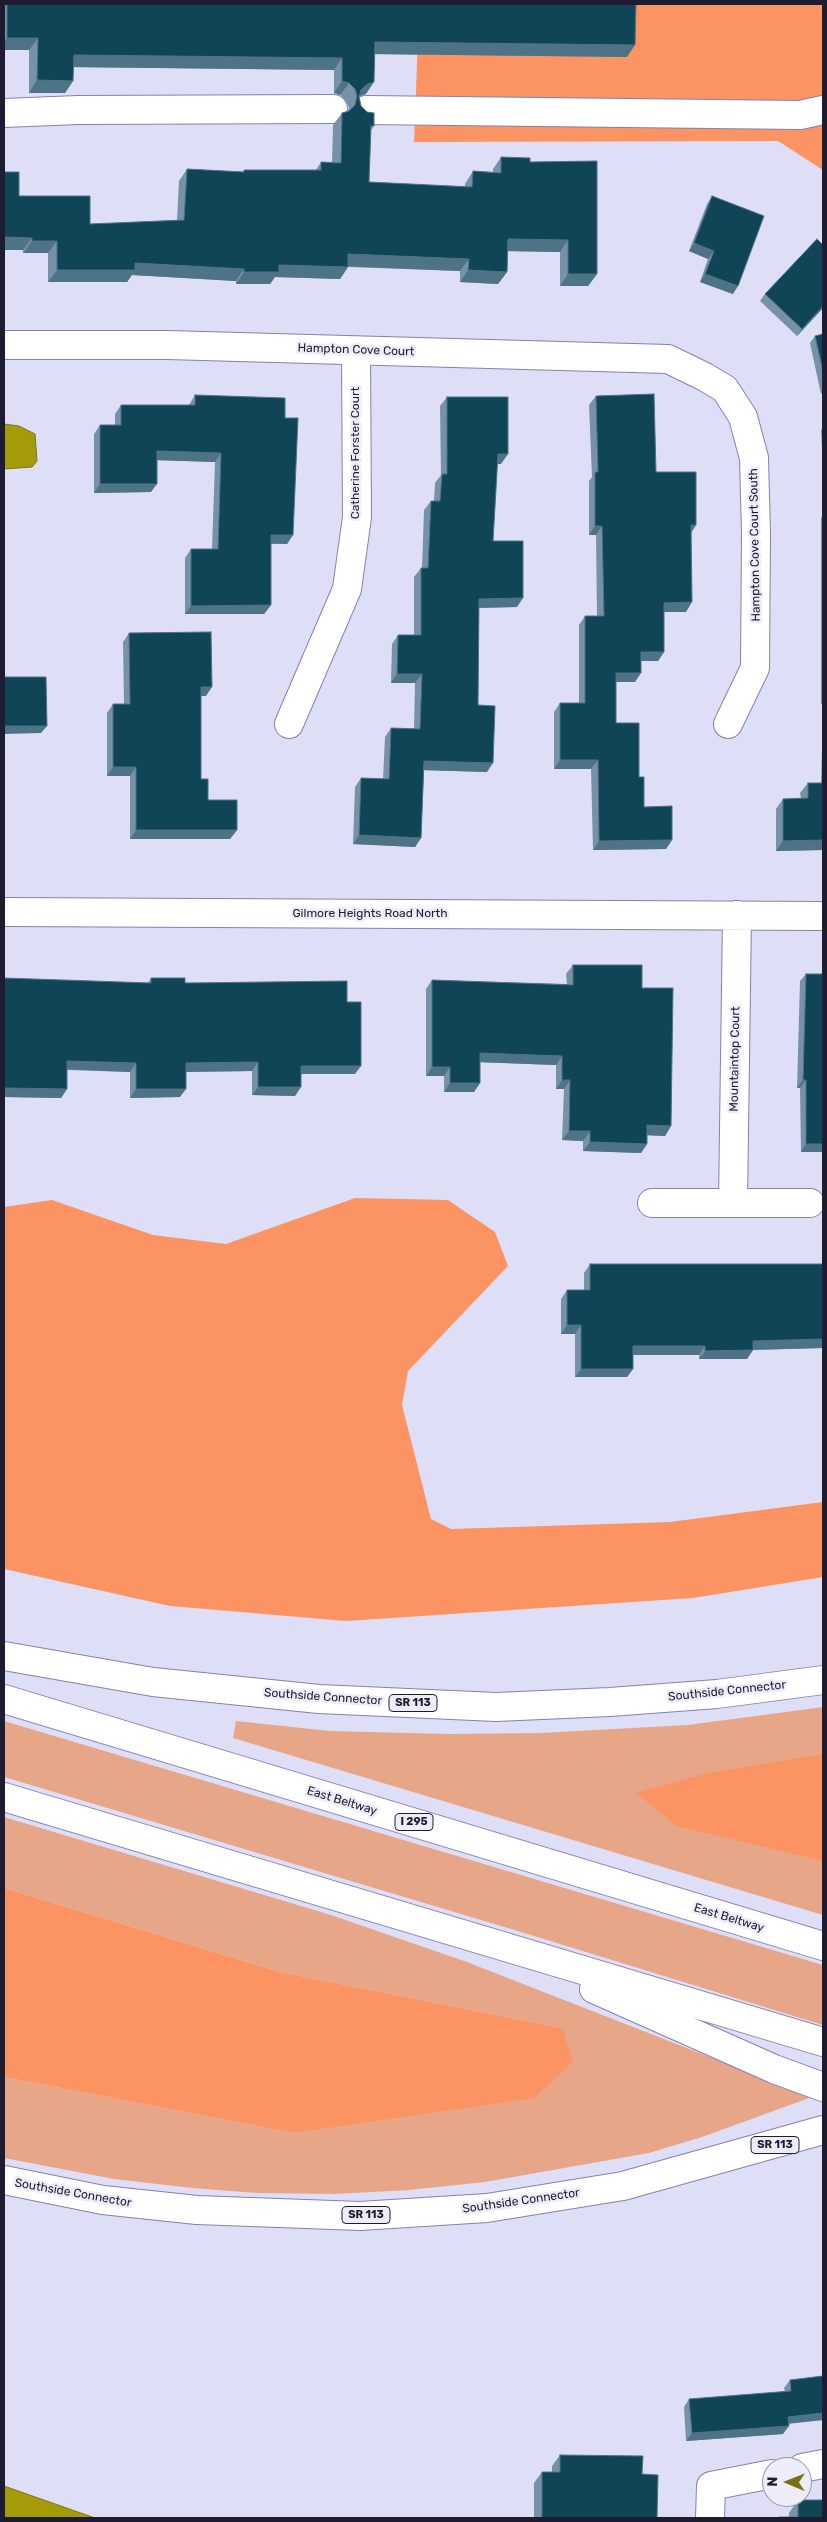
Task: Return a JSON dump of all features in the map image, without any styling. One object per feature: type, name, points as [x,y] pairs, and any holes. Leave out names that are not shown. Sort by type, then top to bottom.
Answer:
[{"type":"main road","points":[[4,113],[78,110],[333,110]]},
{"type":"main road","points":[[366,110],[800,115],[823,110]]},
{"type":"main road","name":"Hampton Cove Court","points":[[4,345],[167,344],[668,359],[705,377]]},
{"type":"main road","name":"Catherine Forster Court","points":[[289,724],[346,589],[358,517],[356,351]]},
{"type":"main road","name":"Hampton Cove Court South","points":[[705,377],[725,389],[743,418],[754,458],[756,534],[755,668],[728,724]]},
{"type":"main road","name":"Gilmore Heights Road North","points":[[4,912],[823,916]]},
{"type":"main road","name":"Mountaintop Court","points":[[733,1203],[737,915]]},
{"type":"main road","points":[[652,1203],[810,1203]]},
{"type":"main road","name":"Southside Connector","points":[[4,1656],[153,1682],[319,1698],[496,1707],[707,1695],[823,1680]]},
{"type":"main road","name":"East Beltway","points":[[4,1699],[823,1946]]},
{"type":"main road","points":[[4,1797],[823,2042]]},
{"type":"main road","points":[[482,1939],[774,2069],[823,2087]]},
{"type":"main road","name":"Southside Connector","points":[[4,2180],[102,2200],[188,2209],[360,2216],[487,2208],[623,2186],[823,2130]]},
{"type":"main road","points":[[710,2518],[711,2486],[762,2476]]},
{"type":"shaded area","points":[[408,4],[823,4],[823,170],[778,141],[414,142],[419,12]]},
{"type":"shaded area","points":[[4,424],[19,426],[35,434],[37,461],[32,467],[4,469]]},
{"type":"shaded area","points":[[355,1198],[448,1200],[495,1232],[508,1266],[408,1371],[402,1405],[431,1519],[451,1529],[670,1522],[823,1502],[823,1577],[693,1598],[346,1621],[170,1606],[4,1569],[4,1207],[52,1200],[153,1235],[226,1244]]},
{"type":"shaded area","points":[[823,1707],[823,1915],[233,1738],[236,1721],[330,1731],[449,1734],[541,1733],[688,1725]]},
{"type":"shaded area","points":[[4,1721],[823,1965],[823,2025],[4,1777]]},
{"type":"shaded area","points":[[823,1754],[823,1861],[677,1826],[636,1793],[707,1773]]},
{"type":"shaded area","points":[[4,1817],[331,1915],[467,1962],[812,2097],[702,2137],[649,2153],[485,2182],[409,2190],[335,2194],[257,2193],[192,2188],[114,2179],[4,2158],[4,2077],[293,2133],[562,2028],[280,1972],[4,1888]]},
{"type":"shaded area","points":[[4,1888],[280,1972],[562,2028],[573,2062],[534,2098],[293,2133],[4,2077]]},
{"type":"shaded area","points":[[4,2486],[95,2518],[4,2518]]},
{"type":"building","points":[[7,4],[636,4],[635,45],[375,42],[374,82],[366,85],[361,90],[359,97],[361,106],[367,112],[374,113],[374,126],[371,126],[369,182],[472,187],[473,171],[501,173],[501,157],[530,158],[530,162],[597,161],[597,274],[568,274],[568,240],[508,239],[507,272],[468,270],[469,259],[348,254],[348,267],[279,265],[279,272],[244,272],[244,269],[135,263],[135,270],[57,270],[57,241],[32,241],[32,238],[4,237],[4,172],[19,172],[19,196],[90,196],[90,224],[184,220],[187,169],[244,172],[244,170],[321,170],[321,162],[341,163],[342,113],[349,111],[355,105],[357,96],[355,89],[349,83],[342,81],[342,58],[74,55],[73,81],[37,80],[38,38],[7,38]]},
{"type":"building","points":[[712,196],[764,216],[738,286],[705,274],[714,251],[694,243]]},
{"type":"building","points":[[817,239],[823,245],[823,306],[802,329],[765,294]]},
{"type":"building","points":[[823,334],[823,371],[815,336]]},
{"type":"building","points":[[654,394],[656,472],[696,472],[696,525],[691,525],[692,602],[664,603],[664,652],[641,652],[641,673],[616,673],[616,723],[639,723],[639,777],[644,777],[644,807],[672,806],[672,840],[599,841],[598,760],[560,760],[560,703],[585,703],[585,616],[604,616],[602,526],[595,526],[595,472],[598,472],[596,396]]},
{"type":"building","points":[[195,395],[285,398],[285,418],[298,418],[293,535],[271,535],[271,605],[191,606],[191,549],[218,549],[221,453],[157,451],[157,484],[100,484],[100,425],[121,425],[121,405],[195,405]]},
{"type":"building","points":[[447,397],[508,397],[508,454],[498,454],[493,541],[523,541],[523,598],[479,599],[478,705],[495,706],[493,763],[424,761],[421,838],[359,835],[361,778],[389,779],[391,728],[420,729],[422,674],[397,674],[398,635],[421,635],[421,568],[428,568],[431,501],[440,501],[442,474],[447,474]]},
{"type":"building","points":[[211,632],[212,687],[201,687],[201,779],[208,779],[208,800],[237,800],[237,830],[136,830],[136,767],[113,767],[113,704],[130,704],[129,633]]},
{"type":"building","points":[[4,677],[46,677],[47,726],[4,726]]},
{"type":"building","points":[[808,783],[823,783],[823,840],[783,841],[783,799],[808,798]]},
{"type":"building","points":[[573,965],[642,965],[642,988],[673,988],[671,1126],[647,1125],[647,1144],[590,1142],[590,1131],[569,1131],[570,1080],[562,1080],[562,1056],[480,1053],[480,1083],[450,1083],[450,1067],[432,1067],[432,980],[573,985]]},
{"type":"building","points":[[806,974],[823,974],[823,1144],[806,1144],[806,1080],[803,1080]]},
{"type":"building","points":[[4,978],[151,983],[151,978],[185,978],[185,983],[347,981],[347,1002],[361,1002],[361,1066],[301,1066],[301,1087],[258,1087],[258,1062],[186,1063],[186,1089],[136,1089],[136,1063],[67,1061],[67,1089],[4,1088]]},
{"type":"building","points":[[590,1264],[823,1264],[823,1339],[753,1341],[753,1350],[705,1351],[705,1346],[633,1346],[633,1369],[581,1369],[581,1325],[567,1325],[567,1290],[590,1290]]},
{"type":"building","points":[[823,2376],[823,2413],[788,2417],[789,2426],[692,2433],[689,2399],[791,2391],[790,2380]]},
{"type":"building","points":[[560,2455],[643,2456],[642,2474],[658,2475],[657,2518],[542,2518],[542,2472],[560,2472]]},
{"type":"building","points":[[812,2500],[823,2500],[823,2518],[779,2518],[798,2517],[798,2507],[812,2507]]}]
